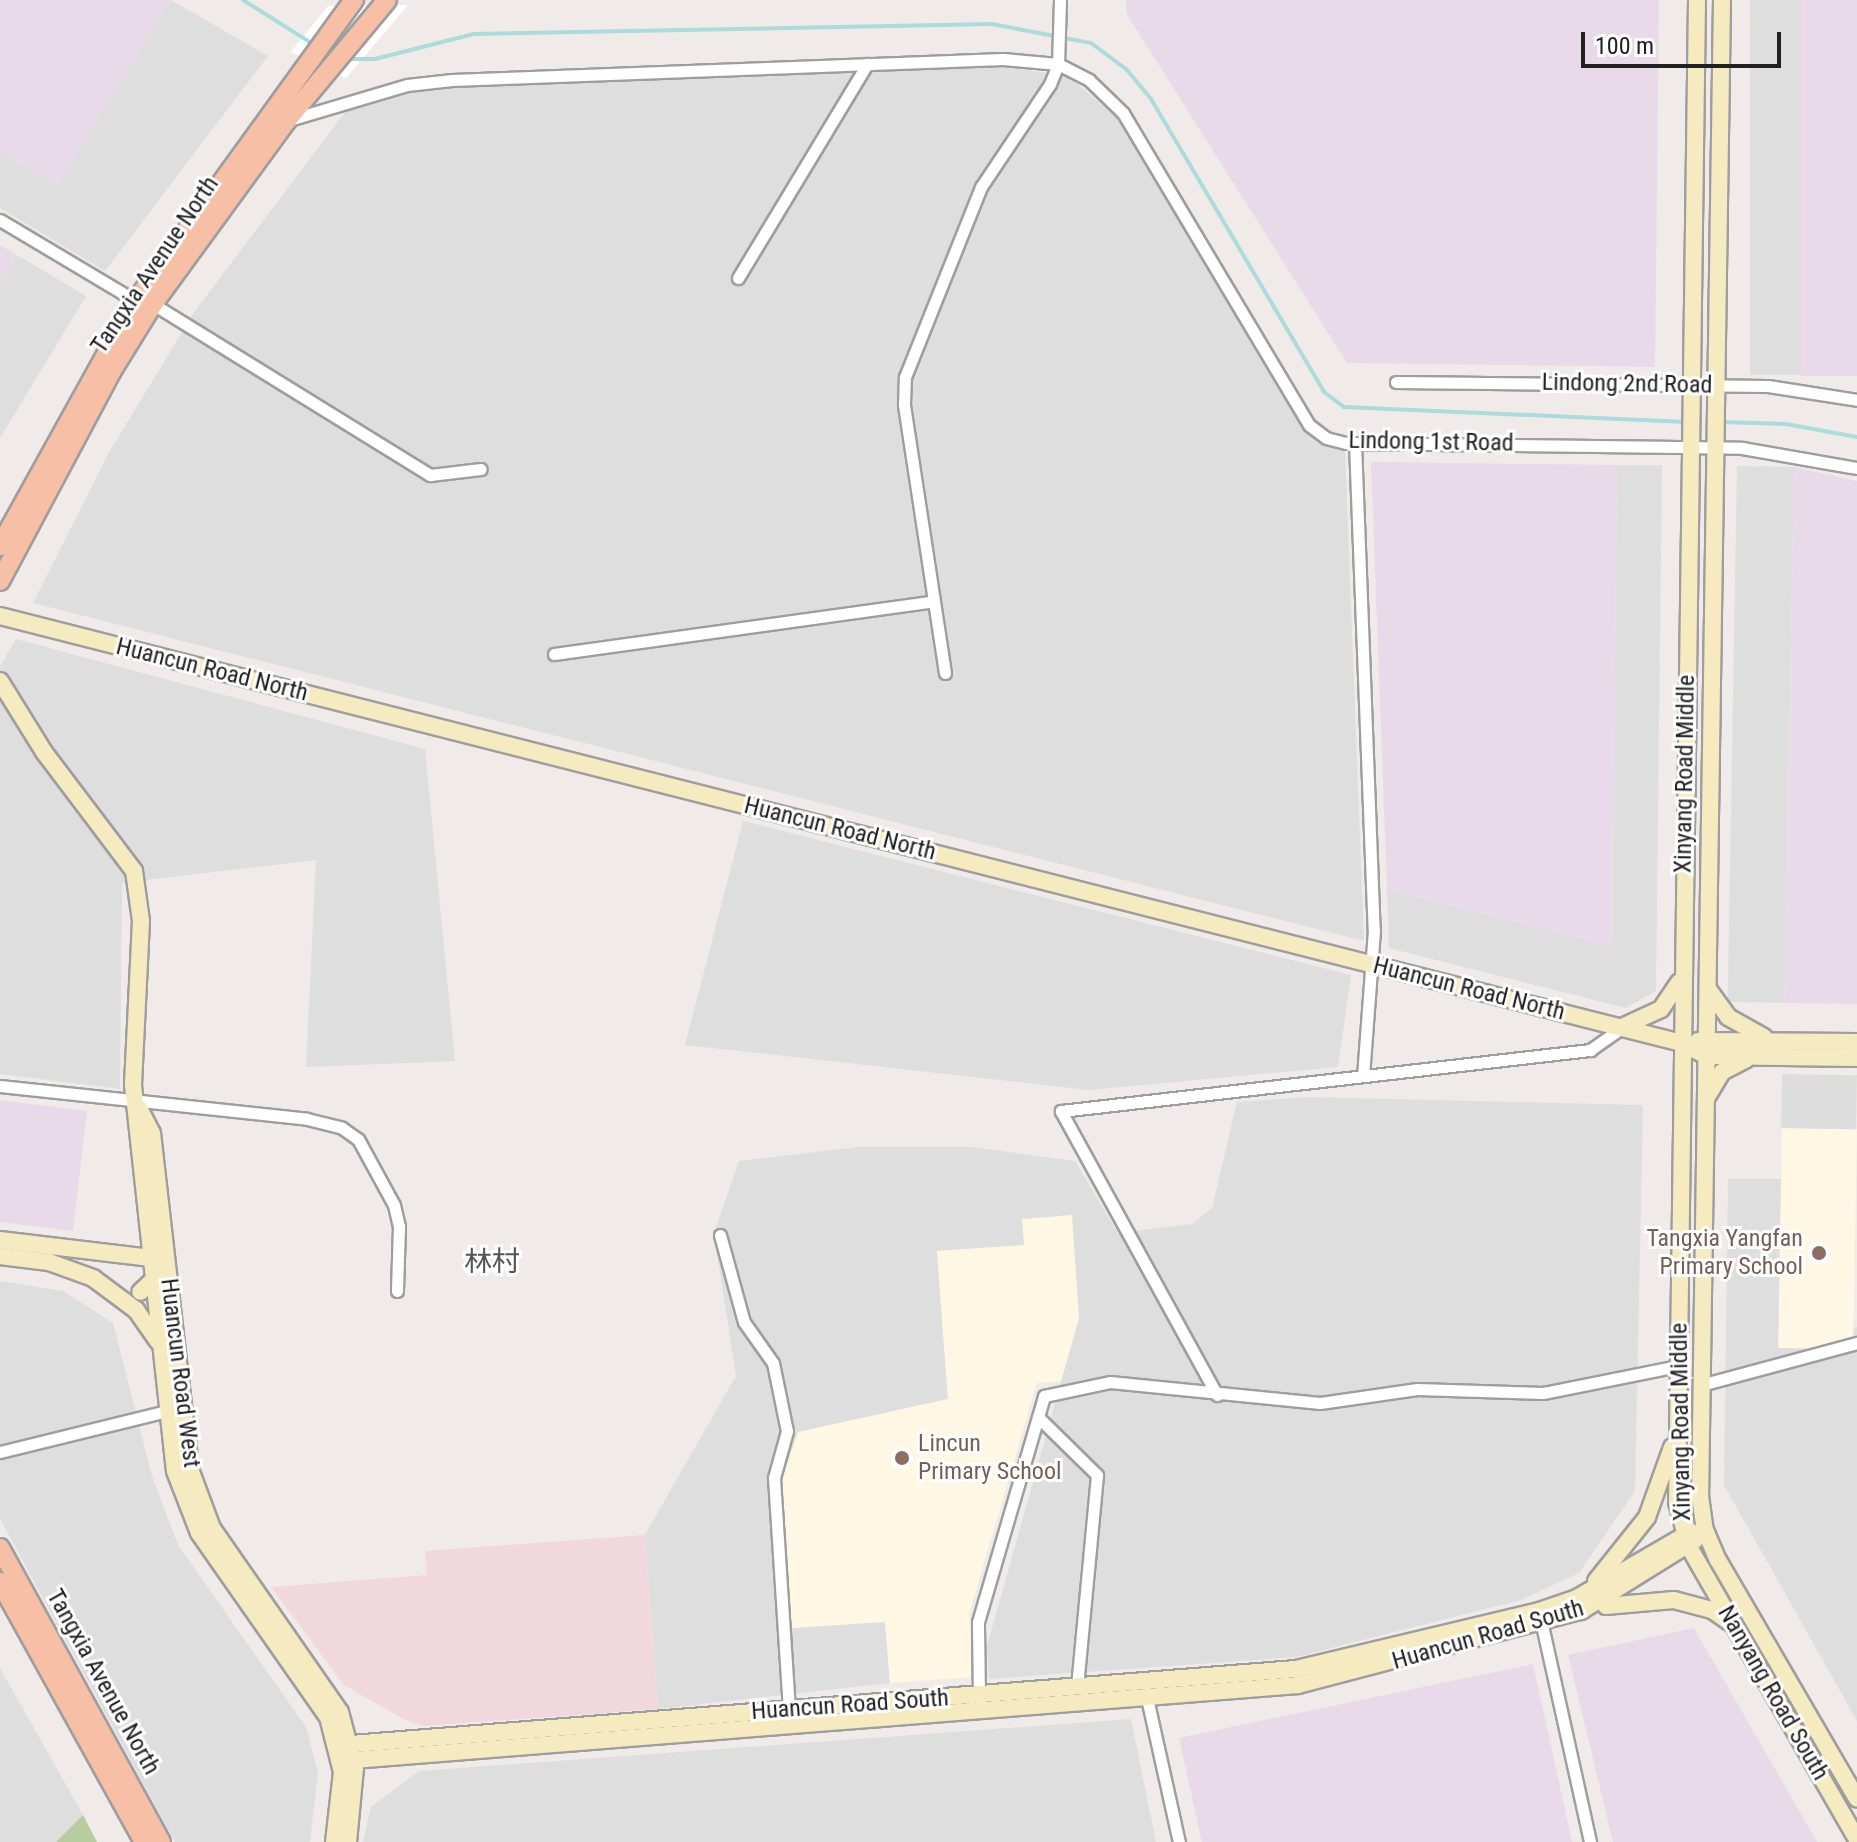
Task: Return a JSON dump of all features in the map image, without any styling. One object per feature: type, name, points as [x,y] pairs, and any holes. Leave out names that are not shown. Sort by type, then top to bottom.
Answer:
[{"type":"main road","name":"Xinyang Road Middle","points":[[1686,1540],[1677,1502],[1697,0]]},
{"type":"main road","name":"Xinyang Road Middle","points":[[1705,1530],[1700,1496],[1701,1385],[1722,0]]},
{"type":"main road","name":"Tangxia Avenue North","points":[[0,581],[111,372],[144,302],[287,120],[385,2]]},
{"type":"main road","name":"Tangxia Avenue North","points":[[0,546],[144,302],[307,60],[352,3]]},
{"type":"main road","name":"Huancun Road North","points":[[0,616],[1706,1048]]},
{"type":"main road","name":"Huancun Road West","points":[[0,681],[44,752],[134,871],[141,921],[136,1103],[151,1258],[147,1287],[160,1346],[175,1471],[199,1533],[314,1693],[348,1751],[334,1842]]},
{"type":"main road","points":[[1621,1028],[1661,1009],[1682,972]]},
{"type":"main road","points":[[1707,988],[1737,1024],[1781,1041]]},
{"type":"main road","points":[[1706,1048],[1781,1041],[1857,1042]]},
{"type":"main road","points":[[1706,1048],[1762,1057],[1857,1058]]},
{"type":"main road","points":[[1706,1102],[1716,1079],[1729,1067],[1762,1057]]},
{"type":"main road","name":"Huancun Road West","points":[[136,1103],[152,1133],[184,1434],[200,1500],[231,1557],[326,1688],[348,1751],[355,1797],[348,1842]]},
{"type":"main road","points":[[0,1240],[50,1254],[115,1293],[151,1327],[160,1346]]},
{"type":"main road","points":[[0,1256],[133,1256],[151,1258],[166,1268],[147,1287],[115,1293]]},
{"type":"main road","points":[[133,1256],[147,1273],[147,1287]]},
{"type":"main road","points":[[1579,1604],[1647,1517],[1678,1422]]},
{"type":"main road","name":"Huancun Road South","points":[[348,1751],[789,1710],[1147,1698],[1342,1677],[1579,1604],[1705,1530]]},
{"type":"main road","name":"Nanyang Road South","points":[[1705,1530],[1857,1799]]},
{"type":"main road","name":"Nanyang Road South","points":[[1686,1540],[1857,1839]]},
{"type":"main road","name":"Tangxia Avenue North","points":[[0,1548],[161,1842]]},
{"type":"main road","name":"Tangxia Avenue North","points":[[0,1582],[144,1842]]},
{"type":"main road","points":[[1579,1604],[1674,1600],[1712,1610],[1736,1630]]},
{"type":"main road","name":"Huancun Road South","points":[[348,1751],[980,1703],[1077,1688],[1296,1669],[1541,1618]]},
{"type":"street","points":[[945,673],[931,602],[904,404],[910,355],[954,262],[981,187],[1050,84],[1058,64],[1060,0]]},
{"type":"street","points":[[287,120],[407,85],[452,80],[1003,59],[1058,64]]},
{"type":"street","points":[[738,278],[867,64]]},
{"type":"street","name":"Lindong 1st Road","points":[[1058,64],[1089,80],[1123,113],[1309,425],[1326,438],[1355,443],[1716,439],[1857,468]]},
{"type":"street","points":[[0,220],[144,302],[430,475],[481,469]]},
{"type":"street","name":"Lindong 2nd Road","points":[[1396,382],[1716,392],[1768,386],[1857,400]]},
{"type":"street","points":[[1355,443],[1371,964],[1363,1076]]},
{"type":"street","points":[[554,654],[931,602]]},
{"type":"street","points":[[1217,1395],[1061,1111],[1590,1050],[1621,1028]]},
{"type":"street","points":[[0,1086],[307,1119],[342,1128],[358,1139],[399,1226],[397,1291]]},
{"type":"street","points":[[720,1235],[744,1322],[773,1363],[787,1431],[774,1478],[789,1710]]},
{"type":"street","points":[[1701,1385],[1857,1343]]},
{"type":"street","points":[[980,1703],[978,1622],[1044,1396],[1110,1382],[1320,1403],[1417,1389],[1543,1393],[1678,1366]]},
{"type":"street","points":[[0,1452],[167,1411]]},
{"type":"street","points":[[1038,1417],[1097,1475],[1077,1688]]},
{"type":"street","points":[[1541,1618],[1590,1842]]},
{"type":"street","points":[[1147,1698],[1179,1842]]},
{"type":"shaded area","points":[[0,0],[171,0],[57,186],[0,151]]},
{"type":"shaded area","points":[[171,0],[268,56],[105,271],[0,208],[0,151],[57,185]]},
{"type":"shaded area","points":[[1126,0],[1659,0],[1655,367],[1347,363],[1126,13]]},
{"type":"shaded area","points":[[1750,0],[1801,0],[1801,375],[1750,375]]},
{"type":"shaded area","points":[[1801,0],[1857,0],[1857,376],[1801,376]]},
{"type":"shaded area","points":[[1003,67],[1068,76],[1117,118],[1303,430],[1323,445],[1345,450],[1364,941],[33,603],[108,454],[195,311],[345,112],[408,93],[452,88]]},
{"type":"shaded area","points":[[0,245],[17,255],[0,283]]},
{"type":"shaded area","points":[[17,255],[86,296],[0,438],[0,283]]},
{"type":"shaded area","points":[[1371,462],[1617,465],[1612,947],[1387,890]]},
{"type":"shaded area","points":[[1617,465],[1662,465],[1656,991],[1626,1008],[1389,948],[1387,890],[1612,946]]},
{"type":"shaded area","points":[[1737,466],[1794,467],[1785,1003],[1728,1002]]},
{"type":"shaded area","points":[[1794,467],[1857,481],[1857,1004],[1785,1003]]},
{"type":"shaded area","points":[[16,639],[425,749],[455,1061],[306,1067],[316,860],[122,883],[120,1089],[0,1074],[0,666]]},
{"type":"shaded area","points":[[743,821],[1351,975],[1338,1067],[1089,1090],[685,1045]]},
{"type":"shaded area","points":[[1782,1074],[1857,1075],[1856,1129],[1781,1128]]},
{"type":"shaded area","points":[[1307,1097],[1643,1105],[1635,1491],[1579,1573],[1521,1600],[1296,1657],[989,1679],[987,1646],[1079,1318],[1024,1245],[937,1251],[948,1399],[798,1433],[780,1484],[791,1628],[885,1621],[890,1683],[658,1709],[645,1535],[736,1376],[714,1233],[739,1161],[859,1147],[973,1147],[1075,1161],[1118,1233],[1192,1224],[1212,1208],[1237,1102]]},
{"type":"shaded area","points":[[0,1100],[87,1111],[73,1231],[0,1222]]},
{"type":"shaded area","name":"Tangxia Yangfan Primary School","points":[[1782,1128],[1857,1129],[1853,1349],[1778,1348]]},
{"type":"shaded area","points":[[1728,1179],[1781,1179],[1779,1347],[1857,1327],[1857,1721],[1724,1485]]},
{"type":"shaded area","name":"Lincun Primary School","points":[[1072,1215],[1079,1318],[1061,1381],[1037,1383],[969,1614],[974,1677],[890,1683],[885,1622],[791,1628],[780,1484],[798,1432],[948,1399],[937,1251],[1024,1245],[1022,1219]]},
{"type":"shaded area","points":[[0,1281],[63,1291],[113,1323],[152,1476],[178,1545],[306,1727],[318,1773],[310,1842],[175,1842],[0,1519]]},
{"type":"shaded area","points":[[645,1535],[658,1709],[424,1726],[407,1721],[344,1685],[271,1587],[427,1575],[425,1551]]},
{"type":"shaded area","points":[[1694,1628],[1817,1842],[1613,1842],[1568,1655]]},
{"type":"shaded area","points":[[1533,1664],[1572,1842],[1202,1842],[1179,1738]]},
{"type":"shaded area","points":[[0,1668],[83,1815],[56,1842],[0,1842]]},
{"type":"shaded area","points":[[1131,1719],[1156,1842],[363,1842],[371,1807],[419,1771]]},
{"type":"green space","points":[[83,1815],[97,1842],[56,1842]]},
{"type":"pier","points":[[408,5],[346,78],[291,52],[328,6]]},
{"type":"waterway","points":[[243,0],[316,46]]},
{"type":"waterway","points":[[345,59],[375,59],[474,34],[992,24],[1091,43],[1126,69],[1151,99],[1324,392],[1344,407],[1687,422]]},
{"type":"waterway","points":[[1719,422],[1786,424],[1857,437]]},
{"type":"place","name":"Tangxia Yangfan Primary School","points":[[1819,1253]]},
{"type":"place","name":"Lincun Primary School","points":[[902,1458]]},
{"type":"district","name":"林村","points":[[492,1262]]}]
